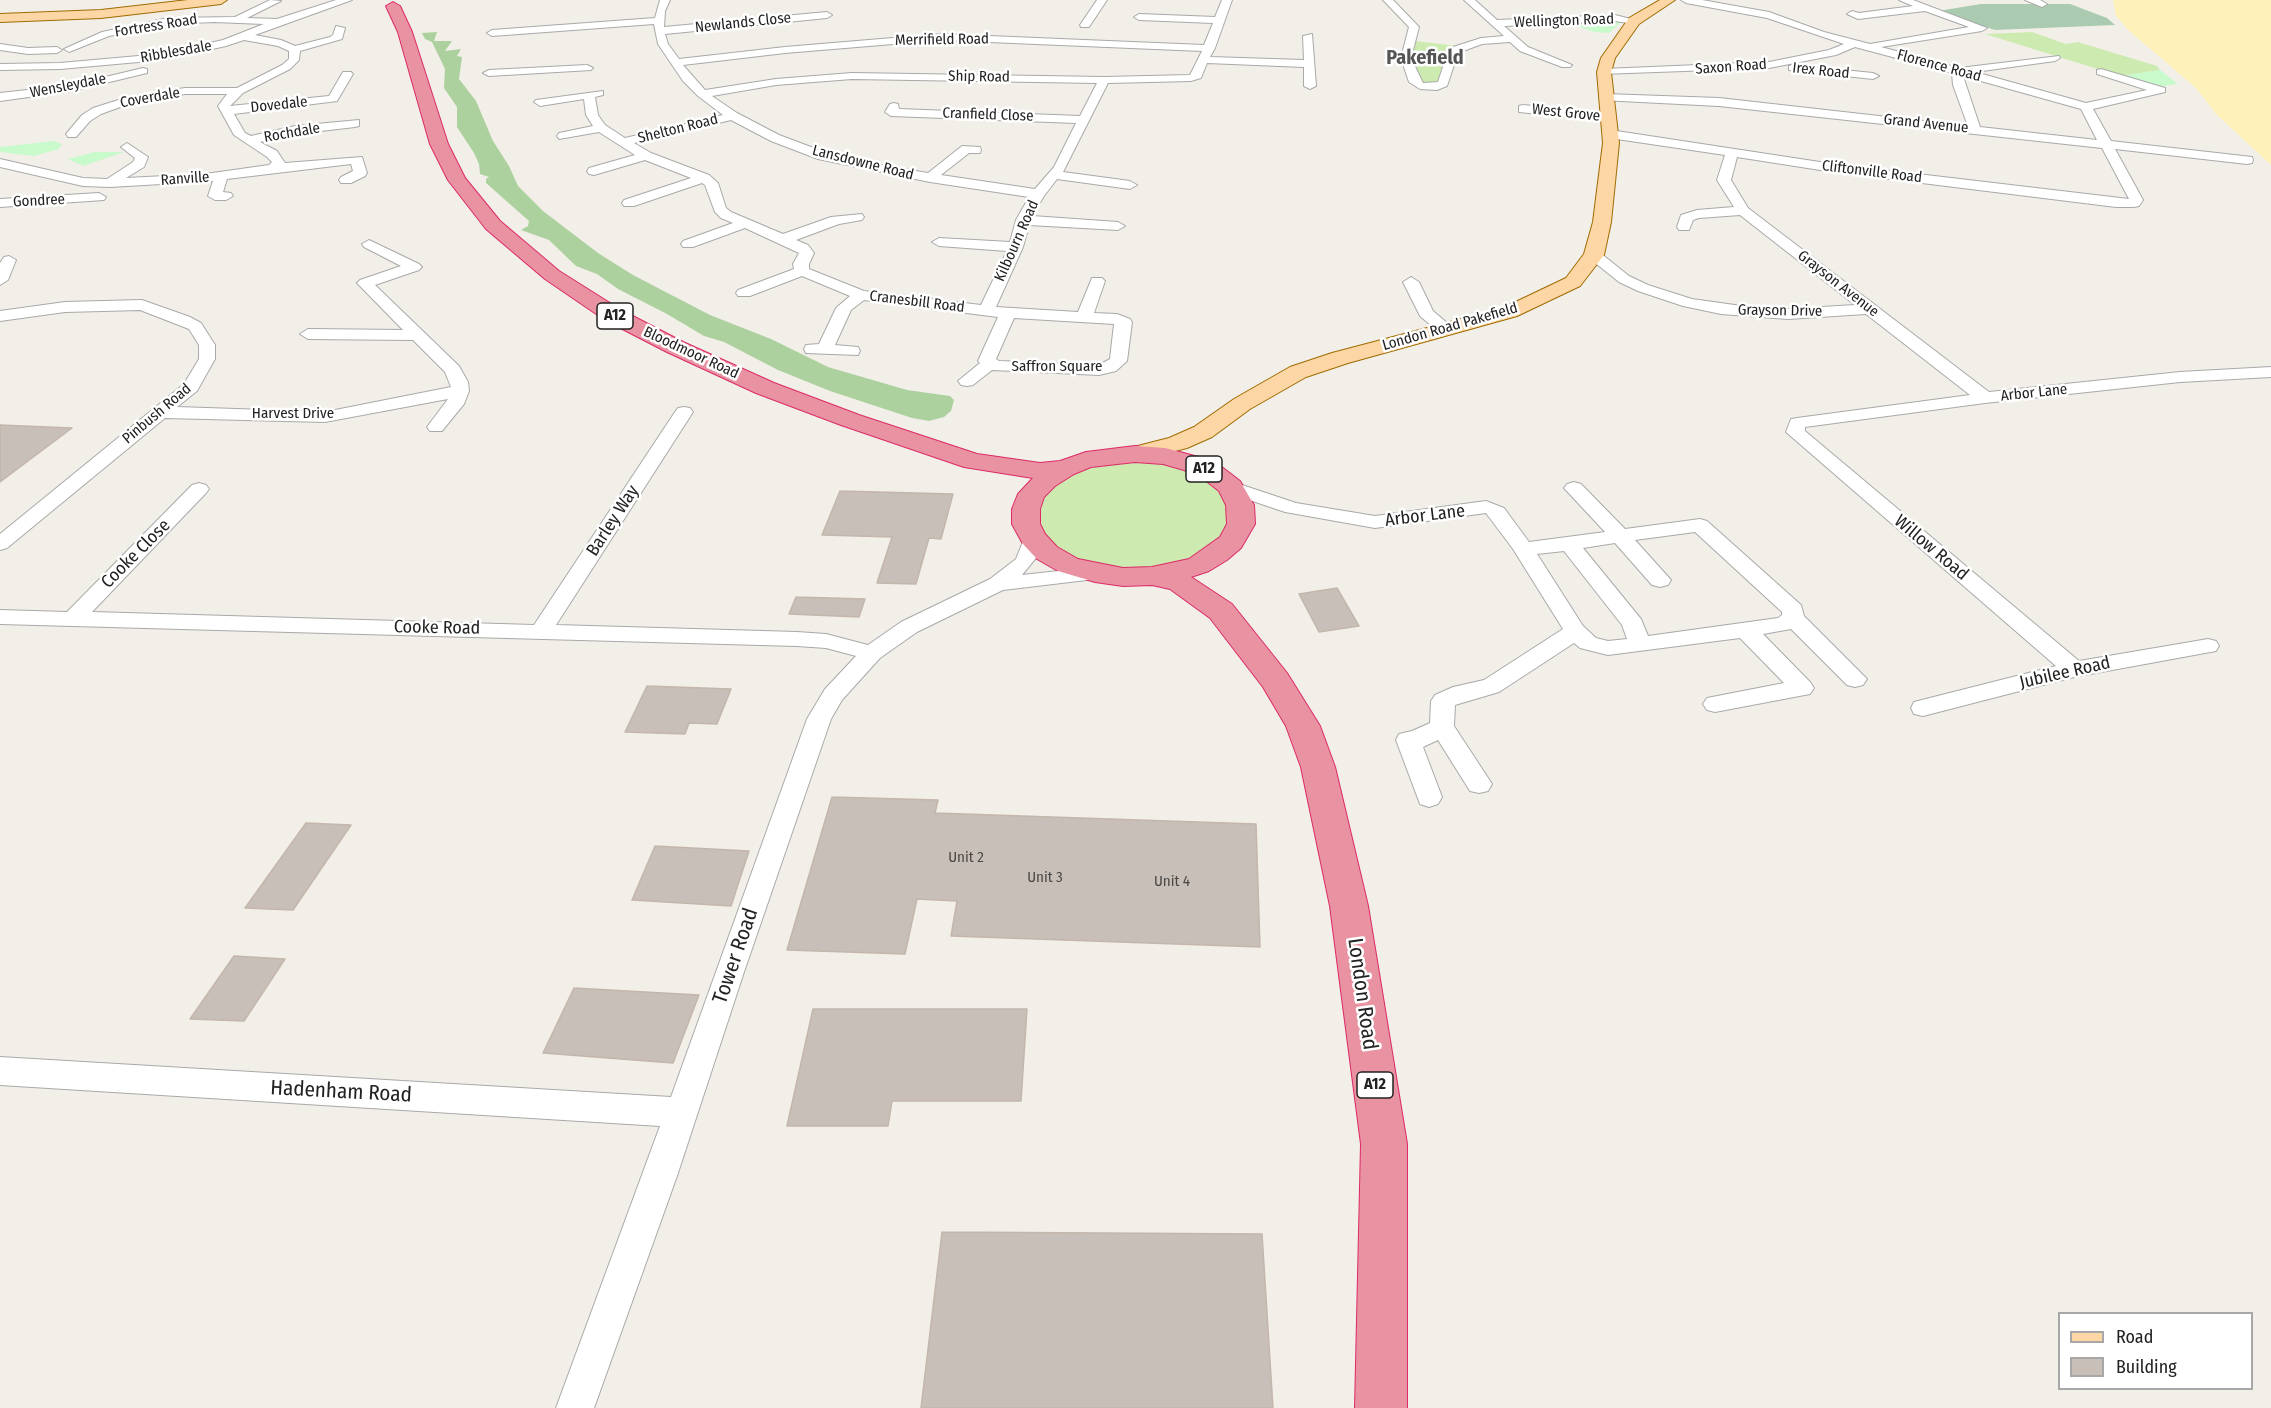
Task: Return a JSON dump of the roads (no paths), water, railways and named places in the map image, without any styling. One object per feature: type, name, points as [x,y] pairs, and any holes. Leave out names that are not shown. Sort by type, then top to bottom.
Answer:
[{"type":"highway","name":"Bloodmoor Road","points":[[391,2],[405,32],[439,144],[450,169],[473,203],[515,247],[552,275],[613,315],[675,347],[765,388],[850,420],[973,461],[1040,471],[1065,468]]},
{"type":"highway","name":"A12","points":[[1221,611],[1222,574],[1236,533],[1240,505],[1230,487],[1214,474],[1193,464],[1165,456],[1135,454],[1086,460],[1065,468],[1046,480],[1032,494],[1026,510],[1026,524],[1033,538],[1054,557],[1068,565],[1095,573],[1123,577],[1152,576],[1177,572],[1199,565],[1217,554],[1236,533]]},
{"type":"highway","name":"Bloodmoor Road","points":[[973,461],[1002,480],[1026,510]]},
{"type":"highway","name":"London Road","points":[[1152,576],[1180,583],[1221,611],[1276,681],[1303,726],[1318,767],[1349,906],[1384,1144],[1381,1408]]},
{"type":"main road","points":[[2,32],[221,0]]},
{"type":"main road","name":"London Road Pakefield","points":[[1135,454],[1178,443],[1203,432],[1242,404],[1298,372],[1510,312],[1568,285],[1581,275],[1593,255],[1605,201],[1610,134],[1604,72],[1608,58],[1634,21],[1669,0]]},
{"type":"main road","points":[[1193,464],[1193,451],[1203,432]]},
{"type":"street","name":"Ribblesdale","points":[[0,67],[31,68],[161,57],[245,37],[310,10],[346,0]]},
{"type":"street","points":[[659,26],[665,0]]},
{"type":"street","points":[[1085,25],[1102,0]]},
{"type":"street","name":"Ship Road","points":[[702,94],[776,82],[852,76],[1104,80],[1191,78],[1197,76],[1210,48],[1227,0]]},
{"type":"street","points":[[1388,0],[1414,27],[1406,58],[1414,82],[1420,86],[1437,87],[1443,84],[1453,52],[1457,49],[1481,41],[1512,39]]},
{"type":"street","points":[[1468,0],[1512,39],[1534,54],[1566,65]]},
{"type":"street","name":"Florence Road","points":[[1686,0],[1769,15],[1820,34],[2086,107]]},
{"type":"street","points":[[1869,46],[1982,28],[1904,0]]},
{"type":"street","points":[[2031,0],[2042,4]]},
{"type":"street","points":[[234,20],[279,2]]},
{"type":"street","points":[[1857,16],[1925,8]]},
{"type":"street","name":"Newlands Close","points":[[498,32],[659,26],[827,15]]},
{"type":"street","points":[[1138,17],[1221,20]]},
{"type":"street","name":"Wellington Road","points":[[1495,24],[1603,19],[1634,21]]},
{"type":"street","name":"Fortress Road","points":[[69,49],[106,34],[173,21],[282,22]]},
{"type":"street","points":[[93,22],[96,25],[93,28],[106,34]]},
{"type":"street","name":"Lansdowne Road","points":[[659,26],[663,44],[675,63],[702,94],[733,116],[775,138],[823,156],[868,167],[1038,194]]},
{"type":"street","points":[[548,39],[558,29]]},
{"type":"street","points":[[294,49],[334,39],[338,36],[336,30]]},
{"type":"street","points":[[2,32],[42,52],[69,49],[100,50]]},
{"type":"street","points":[[1308,36],[1310,86]]},
{"type":"street","points":[[245,37],[281,43],[294,49],[297,54],[286,67],[239,91],[224,106],[240,135],[273,154],[279,163],[273,168]]},
{"type":"street","name":"Merrifield Road","points":[[675,63],[785,50],[941,37],[1210,48]]},
{"type":"street","name":"Saxon Road","points":[[1604,72],[1769,65],[1832,52],[1856,43]]},
{"type":"street","points":[[1975,129],[1959,85],[1957,74],[1959,71],[2055,58]]},
{"type":"street","points":[[1204,60],[1309,64]]},
{"type":"street","name":"Irex Road","points":[[1769,65],[1873,76]]},
{"type":"street","points":[[2004,65],[2036,75]]},
{"type":"street","points":[[492,73],[542,66],[582,67]]},
{"type":"street","points":[[0,98],[4,90],[31,68]]},
{"type":"street","name":"Wensleydale","points":[[0,98],[72,88],[134,70],[164,69]]},
{"type":"street","points":[[2101,72],[2161,90],[2086,107],[2107,144]]},
{"type":"street","name":"Dovedale","points":[[226,111],[339,99],[346,75],[330,78]]},
{"type":"street","name":"Kilbourn Road","points":[[986,311],[1016,247],[1023,220],[1038,194],[1054,175],[1085,120],[1104,80]]},
{"type":"street","name":"Coverdale","points":[[72,134],[86,118],[104,108],[132,99],[185,91],[239,91]]},
{"type":"street","points":[[539,102],[594,94],[592,115],[601,128],[646,156],[704,178],[711,183],[720,209],[726,215],[743,224],[784,238],[807,253],[801,264],[802,271],[744,293]]},
{"type":"street","points":[[2096,94],[2116,100]]},
{"type":"street","name":"Grand Avenue","points":[[1605,98],[1719,102],[2247,160]]},
{"type":"street","name":"West Grove","points":[[1523,109],[1608,117]]},
{"type":"street","name":"Cranfield Close","points":[[891,112],[1009,115],[1085,120]]},
{"type":"street","name":"Shelton Road","points":[[623,142],[733,116]]},
{"type":"street","name":"Rochdale","points":[[251,140],[295,130],[334,128],[355,123]]},
{"type":"street","points":[[563,136],[601,128]]},
{"type":"street","name":"Cliftonville Road","points":[[1610,134],[1857,171],[2134,204],[2136,200],[2107,144]]},
{"type":"street","points":[[110,183],[139,164],[142,157],[131,149],[115,157]]},
{"type":"street","points":[[930,178],[964,149]]},
{"type":"street","name":"Grayson Avenue","points":[[1732,153],[1725,170],[1724,180],[1743,211],[1985,398]]},
{"type":"street","points":[[594,171],[646,156]]},
{"type":"street","name":"Ranville","points":[[0,163],[83,182],[110,183],[221,176],[273,168],[357,160],[360,177],[346,180]]},
{"type":"street","points":[[1054,175],[1130,185]]},
{"type":"street","points":[[1,203],[26,186],[54,176]]},
{"type":"street","points":[[201,200],[221,196],[221,176]]},
{"type":"street","points":[[628,203],[704,178]]},
{"type":"street","name":"Gondree","points":[[1,203],[74,202],[99,197]]},
{"type":"street","points":[[1684,227],[1686,218],[1697,214],[1743,211]]},
{"type":"street","points":[[784,238],[836,220],[857,217]]},
{"type":"street","points":[[1023,220],[1118,226]]},
{"type":"street","points":[[688,244],[743,224]]},
{"type":"street","points":[[939,242],[1016,247]]},
{"type":"street","points":[[369,244],[414,267],[365,283],[453,370],[460,391],[454,404],[436,427]]},
{"type":"street","name":"Grayson Drive","points":[[1593,255],[1624,279],[1659,294],[1721,309],[1788,314],[1870,309]]},
{"type":"street","points":[[0,280],[9,260]]},
{"type":"street","name":"Cranesbill Road","points":[[802,271],[861,295],[986,311],[1117,319],[1124,322]]},
{"type":"street","name":"Grayson Drive","points":[[1581,275],[1624,279]]},
{"type":"street","points":[[1084,317],[1097,281]]},
{"type":"street","points":[[1412,282],[1426,314],[1446,330]]},
{"type":"street","points":[[852,351],[818,349],[844,308],[861,295]]},
{"type":"street","name":"Pinbush Road","points":[[0,316],[65,307],[142,306],[184,320],[201,333],[207,345],[207,358],[191,387],[0,544]]},
{"type":"street","name":"Saffron Square","points":[[1008,313],[987,361],[995,366],[1088,369],[1110,367],[1118,361],[1124,322]]},
{"type":"street","points":[[308,334],[418,335]]},
{"type":"street","name":"Saffron Square","points":[[967,381],[991,363]]},
{"type":"street","name":"Arbor Lane","points":[[1797,423],[1985,398],[2180,377],[2271,372]]},
{"type":"street","name":"Harvest Drive","points":[[160,412],[325,417],[460,391]]},
{"type":"street","name":"Barley Way","points":[[542,630],[684,412]]},
{"type":"street","name":"Willow Road","points":[[1797,423],[1795,432],[2074,669]]},
{"type":"street","name":"Arbor Lane","points":[[1230,487],[1292,508],[1375,522],[1486,507],[1497,512],[1523,549]]},
{"type":"street","points":[[1574,488],[1660,580]]},
{"type":"street","name":"Cooke Close","points":[[73,619],[200,489]]},
{"type":"street","name":"Arbor Lane","points":[[1236,533],[1263,515],[1292,508]]},
{"type":"street","points":[[1793,618],[1784,624],[1640,645],[1608,648],[1588,643],[1575,631],[1523,549],[1700,525],[1793,610],[1793,618],[1855,679]]},
{"type":"street","name":"Tower Road","points":[[575,1408],[682,1113],[819,718],[833,695],[872,653],[909,627],[998,584],[1023,563],[1030,553],[1033,538]]},
{"type":"street","points":[[1569,544],[1633,624],[1640,645]]},
{"type":"street","name":"Tower Road","points":[[998,584],[1095,573]]},
{"type":"street","name":"Cooke Road","points":[[0,617],[542,630],[797,639],[826,641],[872,653]]},
{"type":"street","points":[[1715,704],[1802,688],[1746,630]]},
{"type":"street","points":[[1479,784],[1442,727],[1443,702],[1461,693],[1491,686],[1545,653],[1575,631]]},
{"type":"street","name":"Jubilee Road","points":[[1923,708],[2074,669],[2208,646]]},
{"type":"street","points":[[1429,797],[1408,741],[1416,741],[1442,727]]},
{"type":"street","name":"Hadenham Road","points":[[0,1071],[682,1113]]},
{"type":"district","name":"Pakefield","points":[[1425,58]]}]
